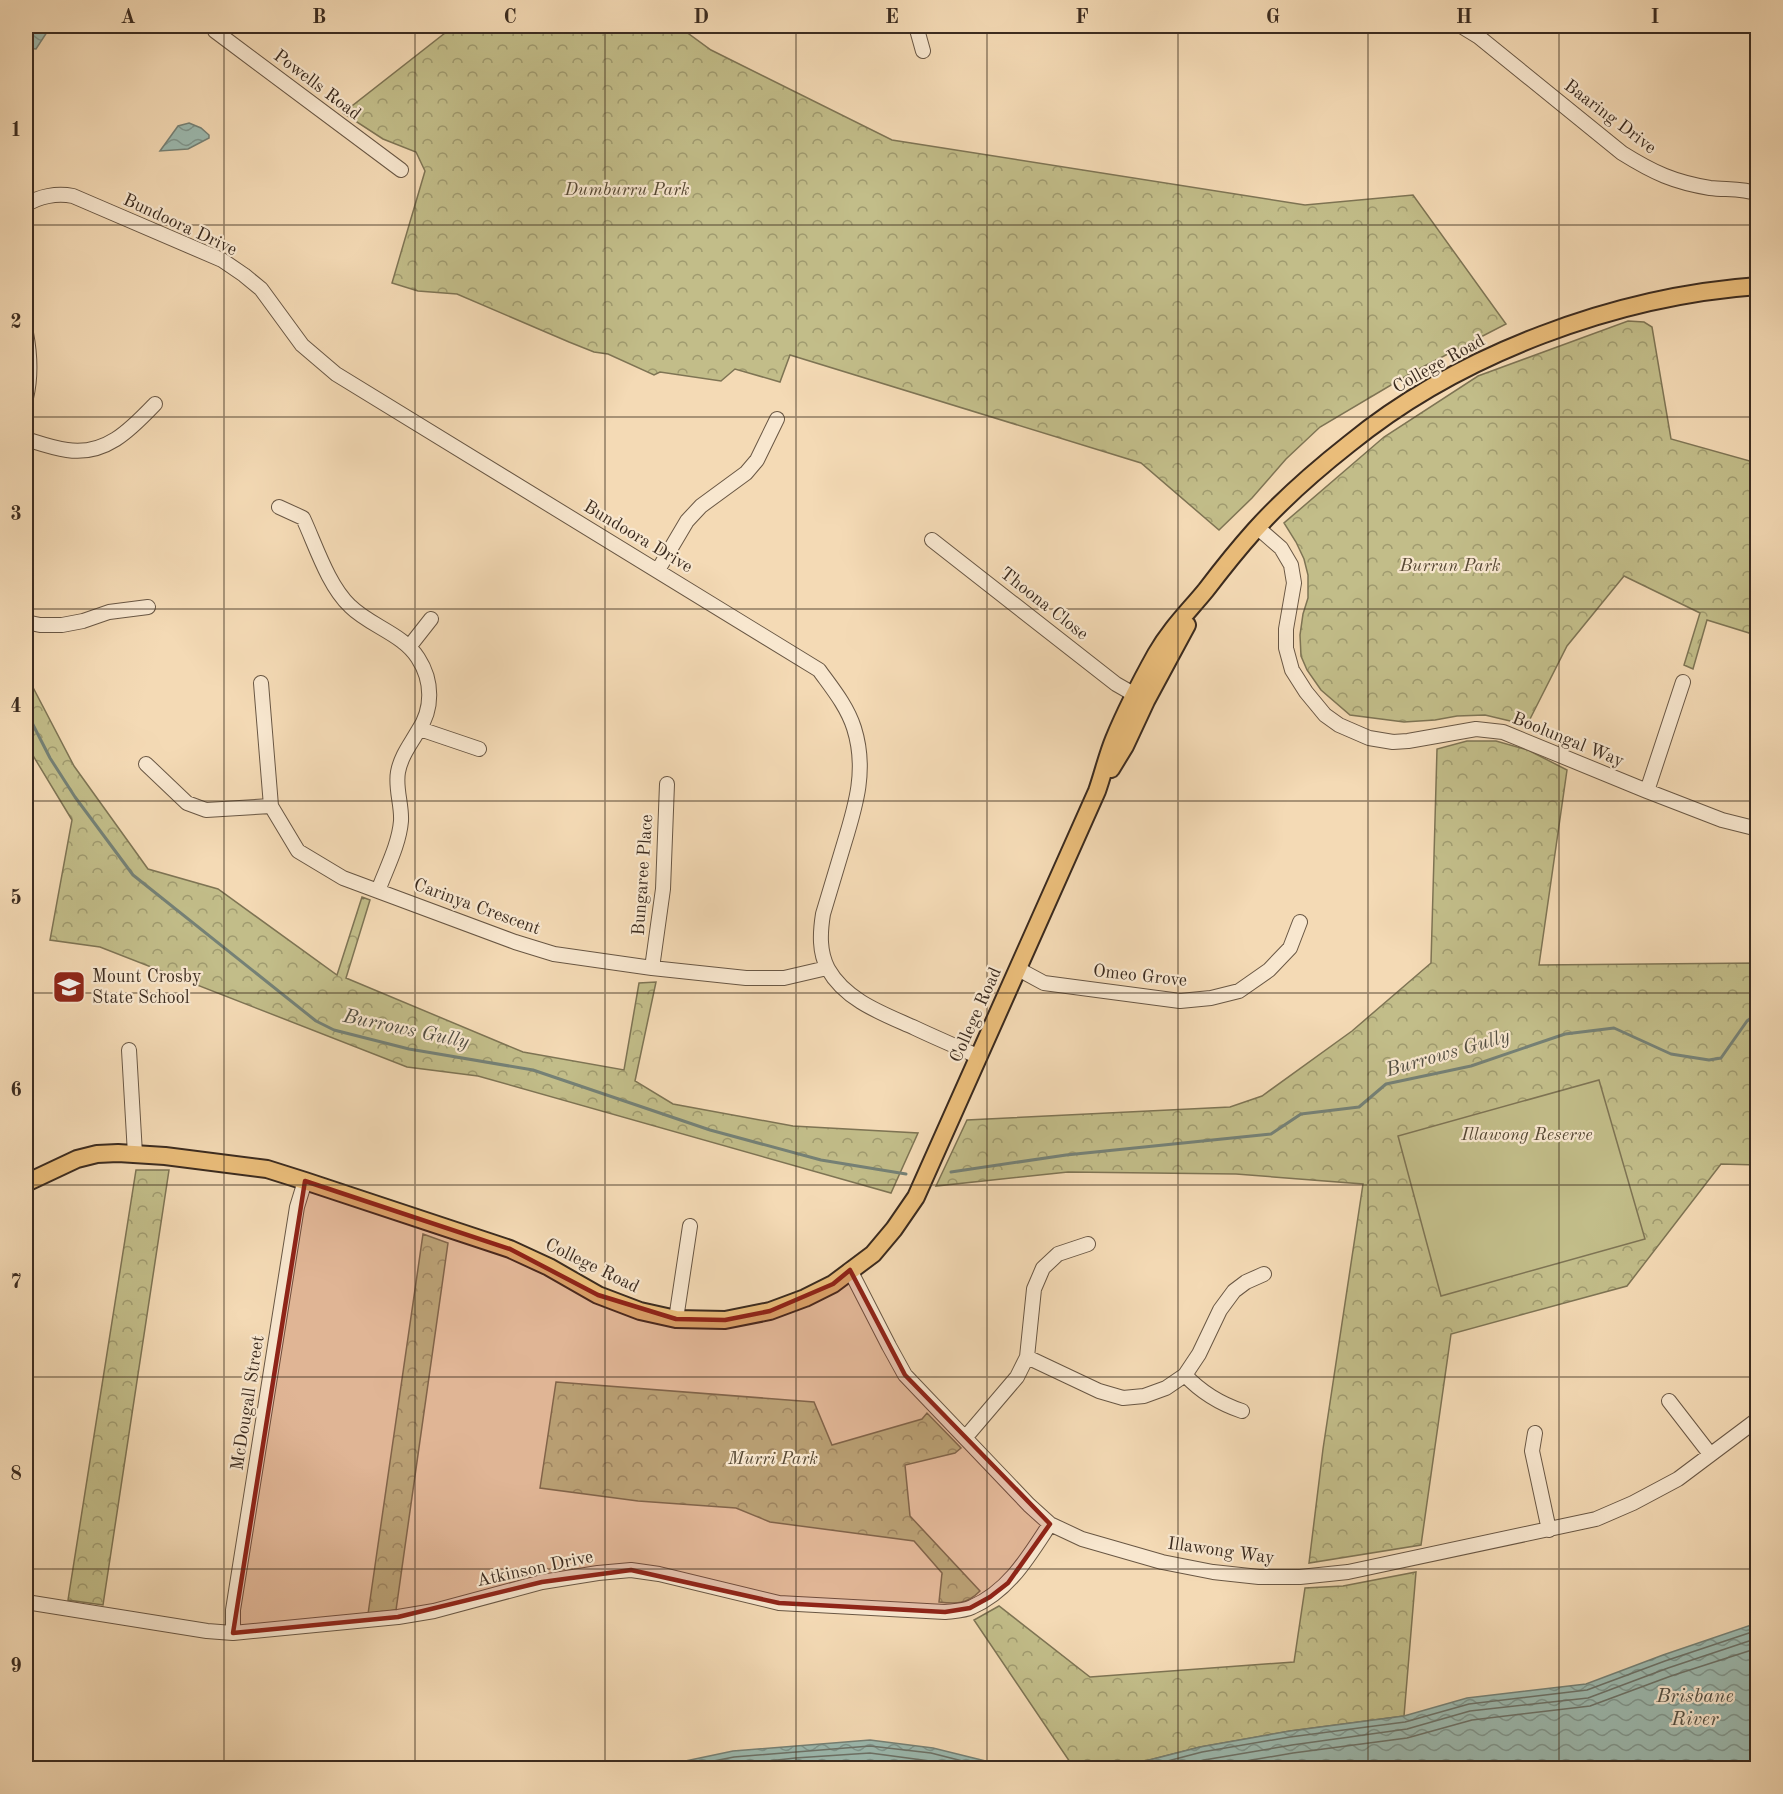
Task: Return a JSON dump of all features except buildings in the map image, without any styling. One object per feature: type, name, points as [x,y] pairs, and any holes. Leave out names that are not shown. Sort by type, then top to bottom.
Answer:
[{"type":"main road","name":"College Road","points":[[33,1180],[82,1158],[97,1154],[165,1156],[258,1168],[305,1181],[510,1249],[549,1267],[598,1295],[640,1311],[676,1319],[725,1320],[770,1311],[805,1298],[833,1284],[873,1254],[916,1197],[1097,791],[1113,740],[1140,698],[1157,653],[1176,623],[1258,528],[1349,444],[1396,409],[1491,356],[1537,336],[1641,304],[1710,291],[1758,286]]},
{"type":"street","name":"Powells Road","points":[[213,26],[215,31],[401,171]]},
{"type":"street","points":[[916,26],[923,51]]},
{"type":"street","name":"Baaring Drive","points":[[1461,26],[1483,32],[1622,153],[1640,165],[1664,177],[1687,184],[1758,194]]},
{"type":"street","name":"Bundoora Drive","points":[[27,201],[63,194],[73,196],[222,260],[261,289],[302,345],[336,374],[819,670],[842,702],[854,727],[860,752],[861,771],[856,805],[823,914],[820,932],[827,968],[849,993],[872,1008],[979,1057]]},
{"type":"street","points":[[26,333],[30,360],[26,398]]},
{"type":"street","points":[[26,439],[66,450],[96,449],[120,437],[155,404]]},
{"type":"street","points":[[658,570],[687,521],[701,506],[746,473],[757,460],[777,419]]},
{"type":"street","points":[[279,507],[303,518],[334,585],[349,606],[409,647],[419,659],[425,673],[429,689],[429,710],[420,729],[406,749],[399,768],[397,780],[401,823],[378,891]]},
{"type":"street","name":"Boolungal Way","points":[[1258,528],[1281,548],[1291,566],[1294,583],[1286,639],[1288,660],[1292,670],[1325,715],[1339,724],[1369,738],[1393,742],[1476,729],[1503,732],[1722,820],[1758,829]]},
{"type":"street","name":"Thoona Close","points":[[932,540],[1116,684],[1140,698]]},
{"type":"street","points":[[26,622],[40,625],[62,625],[109,612],[148,607]]},
{"type":"street","points":[[409,647],[431,619]]},
{"type":"street","points":[[1647,791],[1683,682]]},
{"type":"street","name":"Carinya Crescent","points":[[261,683],[271,806],[298,851],[343,878],[515,942],[554,954],[746,978],[784,978],[827,968]]},
{"type":"street","points":[[420,729],[479,749]]},
{"type":"street","points":[[147,764],[187,803],[206,810],[271,806]]},
{"type":"street","name":"Bungaree Place","points":[[652,968],[663,889],[667,784]]},
{"type":"street","name":"Omeo Grove","points":[[1018,969],[1044,983],[1180,1001],[1210,998],[1239,991],[1269,970],[1290,948],[1300,922]]},
{"type":"street","points":[[129,1050],[135,1154]]},
{"type":"street","name":"McDougall Street","points":[[233,1633],[233,1610],[263,1420],[297,1207],[305,1181]]},
{"type":"street","points":[[676,1319],[690,1226]]},
{"type":"street","points":[[965,1438],[1011,1385],[1027,1356],[1034,1289],[1042,1268],[1058,1254],[1088,1244]]},
{"type":"street","name":"Illawong Way","points":[[850,1270],[905,1376],[1050,1524],[1082,1539],[1162,1562],[1213,1572],[1259,1577],[1300,1577],[1348,1572],[1596,1519],[1633,1503],[1678,1479],[1758,1419]]},
{"type":"street","points":[[1027,1356],[1099,1391],[1123,1398],[1144,1396],[1166,1388],[1185,1376],[1199,1354],[1220,1310],[1234,1291],[1246,1282],[1264,1274]]},
{"type":"street","points":[[1185,1376],[1195,1386],[1227,1406],[1242,1411]]},
{"type":"street","points":[[1669,1401],[1710,1454]]},
{"type":"street","points":[[1535,1433],[1532,1451],[1549,1530]]},
{"type":"street","name":"Atkinson Drive","points":[[26,1602],[233,1633],[398,1617],[434,1611],[542,1582],[632,1570],[659,1574],[779,1604],[945,1612],[970,1608],[990,1597],[1008,1583],[1050,1524]]},
{"type":"highlighted area","points":[[305,1181],[510,1249],[598,1295],[676,1319],[725,1320],[770,1311],[833,1284],[850,1270],[905,1375],[1050,1524],[1008,1583],[990,1597],[970,1608],[945,1612],[779,1603],[631,1570],[542,1582],[398,1617],[233,1633]]},
{"type":"green space","name":"Dumburru Park","points":[[454,26],[678,26],[711,50],[892,140],[1305,205],[1413,195],[1506,324],[1413,372],[1320,427],[1286,459],[1252,498],[1219,530],[1141,463],[790,355],[780,382],[735,369],[721,381],[660,372],[654,375],[608,354],[594,352],[457,294],[418,291],[392,283],[425,171],[416,152],[383,139],[343,113]]},
{"type":"green space","name":"Burrun Park","points":[[1628,321],[1644,322],[1652,327],[1671,439],[1757,463],[1757,641],[1749,633],[1707,620],[1693,669],[1684,665],[1700,613],[1624,576],[1567,646],[1527,725],[1485,715],[1404,722],[1350,715],[1321,690],[1307,670],[1301,656],[1300,635],[1308,598],[1308,575],[1304,559],[1284,523],[1384,437],[1478,376]]},
{"type":"green space","points":[[26,674],[74,766],[148,869],[218,889],[337,975],[362,897],[370,900],[346,978],[523,1052],[624,1070],[639,983],[656,982],[635,1081],[673,1104],[793,1126],[918,1133],[891,1193],[478,1076],[407,1067],[100,947],[50,940],[72,820],[26,744]]},
{"type":"green space","name":"Illawong Reserve","points":[[1467,741],[1496,741],[1528,750],[1567,770],[1539,965],[1757,963],[1757,1165],[1721,1164],[1627,1286],[1451,1334],[1421,1545],[1309,1563],[1323,1449],[1363,1184],[1236,1174],[1068,1172],[936,1186],[967,1120],[1230,1107],[1262,1096],[1352,1031],[1431,963],[1437,749]]},
{"type":"green space","points":[[1599,1080],[1645,1239],[1441,1296],[1398,1136]]},
{"type":"green space","points":[[136,1170],[169,1170],[103,1605],[68,1600]]},
{"type":"green space","points":[[423,1234],[448,1243],[396,1610],[368,1614]]},
{"type":"green space","name":"Murri Park","points":[[556,1382],[814,1402],[832,1445],[922,1419],[927,1413],[961,1448],[955,1453],[905,1465],[910,1516],[980,1591],[961,1602],[939,1602],[942,1573],[914,1541],[770,1522],[736,1508],[638,1501],[540,1488]]},
{"type":"green space","points":[[1416,1572],[1404,1716],[1290,1731],[1200,1747],[1118,1768],[1074,1768],[974,1620],[999,1606],[1090,1677],[1294,1662],[1305,1588],[1343,1586]]},
{"type":"water","points":[[26,26],[51,26],[36,49],[26,48]]},
{"type":"water","points":[[189,123],[201,128],[209,135],[209,138],[188,149],[160,151],[178,126]]},
{"type":"water","name":"Brisbane River","points":[[1757,1623],[1757,1764],[1744,1768],[1118,1768],[1200,1747],[1290,1731],[1404,1716],[1467,1698],[1586,1684]]},
{"type":"water","points":[[870,1740],[933,1748],[1014,1768],[656,1768],[733,1751]]},
{"type":"waterway","name":"Burrows Gully","points":[[26,711],[50,758],[75,797],[133,875],[316,1021],[334,1030],[409,1049],[533,1070],[710,1130],[821,1160],[906,1174]]},
{"type":"waterway","name":"Burrows Gully","points":[[951,1172],[1066,1155],[1271,1134],[1301,1114],[1359,1107],[1386,1084],[1471,1066],[1565,1034],[1614,1028],[1671,1054],[1709,1060],[1721,1058],[1747,1021],[1758,1013]]},
{"type":"place","name":"Mount Crosby State School","points":[[69,987]]}]
